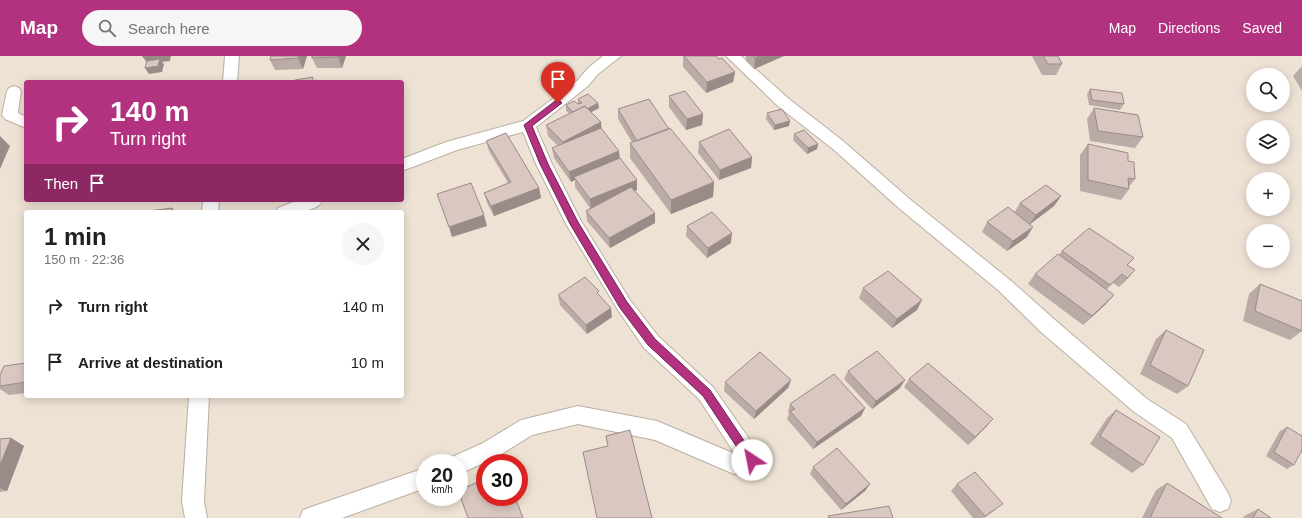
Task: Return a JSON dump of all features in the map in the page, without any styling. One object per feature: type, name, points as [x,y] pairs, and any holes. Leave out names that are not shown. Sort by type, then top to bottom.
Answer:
[{"type":"street","points":[[230,80],[232,56]]},
{"type":"street","points":[[404,164],[452,146],[528,125],[583,83],[593,71],[614,56]]},
{"type":"street","points":[[733,56],[784,103],[838,145],[906,205],[988,271],[1048,326],[1140,405],[1179,431],[1220,501]]},
{"type":"street","points":[[14,91],[10,114],[24,122]]},
{"type":"street","points":[[468,460],[490,450],[528,427],[578,415],[657,430],[734,464],[752,460],[706,393],[651,342],[624,305],[574,224],[544,164],[528,125]]},
{"type":"street","points":[[289,210],[310,202]]},
{"type":"street","points":[[196,518],[193,501],[199,398]]},
{"type":"street","points":[[311,518],[416,481]]},
{"type":"building","points":[[271,56],[299,56],[298,58],[270,60]]},
{"type":"building","points":[[312,56],[338,56],[338,57],[312,58]]},
{"type":"building","points":[[684,56],[716,56],[719,59],[722,58],[735,72],[707,82]]},
{"type":"building","points":[[1043,56],[1058,56],[1062,64],[1048,64]]},
{"type":"building","points":[[160,59],[158,66],[145,68],[147,61]]},
{"type":"building","points":[[313,77],[313,80],[295,80]]},
{"type":"building","points":[[1090,89],[1122,93],[1124,104],[1092,100]]},
{"type":"building","points":[[685,91],[703,114],[687,119],[669,96]]},
{"type":"building","points":[[588,94],[598,103],[587,109],[585,106],[573,112],[566,105],[574,101],[578,104],[582,103],[578,99]]},
{"type":"building","points":[[649,99],[669,129],[637,141],[618,109]]},
{"type":"building","points":[[585,106],[601,122],[563,142],[546,125]]},
{"type":"building","points":[[1094,108],[1138,115],[1143,137],[1098,131]]},
{"type":"building","points":[[782,109],[790,121],[775,125],[767,113]]},
{"type":"building","points":[[601,128],[619,151],[569,172],[552,148]]},
{"type":"building","points":[[670,128],[714,182],[671,200],[630,143]]},
{"type":"building","points":[[729,129],[752,157],[720,170],[699,142]]},
{"type":"building","points":[[804,130],[818,144],[808,148],[794,134]]},
{"type":"building","points":[[506,133],[539,188],[491,206],[484,193],[511,182],[486,141]]},
{"type":"building","points":[[1088,144],[1128,153],[1128,161],[1134,162],[1135,179],[1128,178],[1129,189],[1088,180]]},
{"type":"building","points":[[620,158],[637,180],[590,199],[574,177]]},
{"type":"building","points":[[471,183],[484,215],[449,227],[437,194]]},
{"type":"building","points":[[1046,185],[1061,196],[1036,215],[1020,203]]},
{"type":"building","points":[[631,187],[655,213],[609,238],[586,211]]},
{"type":"building","points":[[1008,207],[1033,227],[1013,241],[987,222]]},
{"type":"building","points":[[172,208],[172,210],[156,210]]},
{"type":"building","points":[[712,212],[732,233],[708,248],[687,226]]},
{"type":"building","points":[[1089,228],[1134,258],[1127,265],[1135,270],[1127,278],[1122,274],[1110,285],[1062,251]]},
{"type":"building","points":[[1058,254],[1114,295],[1092,316],[1035,274]]},
{"type":"building","points":[[888,271],[922,300],[897,319],[863,288]]},
{"type":"building","points":[[585,277],[599,291],[597,293],[611,308],[586,325],[558,295]]},
{"type":"building","points":[[1260,284],[1302,301],[1302,331],[1255,311]]},
{"type":"building","points":[[1166,330],[1204,350],[1188,386],[1150,365]]},
{"type":"building","points":[[877,351],[905,380],[876,401],[848,371]]},
{"type":"building","points":[[760,352],[791,380],[756,411],[725,382]]},
{"type":"building","points":[[24,363],[24,382],[0,386],[0,375],[4,366]]},
{"type":"building","points":[[928,363],[993,419],[975,437],[909,379]]},
{"type":"building","points":[[834,374],[865,408],[817,442],[790,411],[795,409],[790,404]]},
{"type":"building","points":[[1116,410],[1160,437],[1143,465],[1100,436]]},
{"type":"building","points":[[1287,427],[1302,436],[1302,450],[1294,465],[1274,452]]},
{"type":"building","points":[[630,430],[652,518],[597,518],[583,452],[608,446],[606,436]]},
{"type":"building","points":[[11,438],[0,465],[0,439]]},
{"type":"building","points":[[837,448],[870,484],[846,504],[813,467]]},
{"type":"building","points":[[975,472],[1003,504],[985,516],[957,484]]},
{"type":"building","points":[[476,483],[476,506],[518,506],[523,518],[468,518],[464,506],[468,506],[468,486]]},
{"type":"building","points":[[1167,483],[1222,518],[1150,518]]},
{"type":"building","points":[[889,506],[893,518],[829,518],[828,516]]},
{"type":"building","points":[[1258,509],[1271,518],[1253,518]]},
{"type":"route","points":[[558,103],[528,125],[544,164],[574,224],[624,305],[651,342],[706,393],[752,460]]}]
